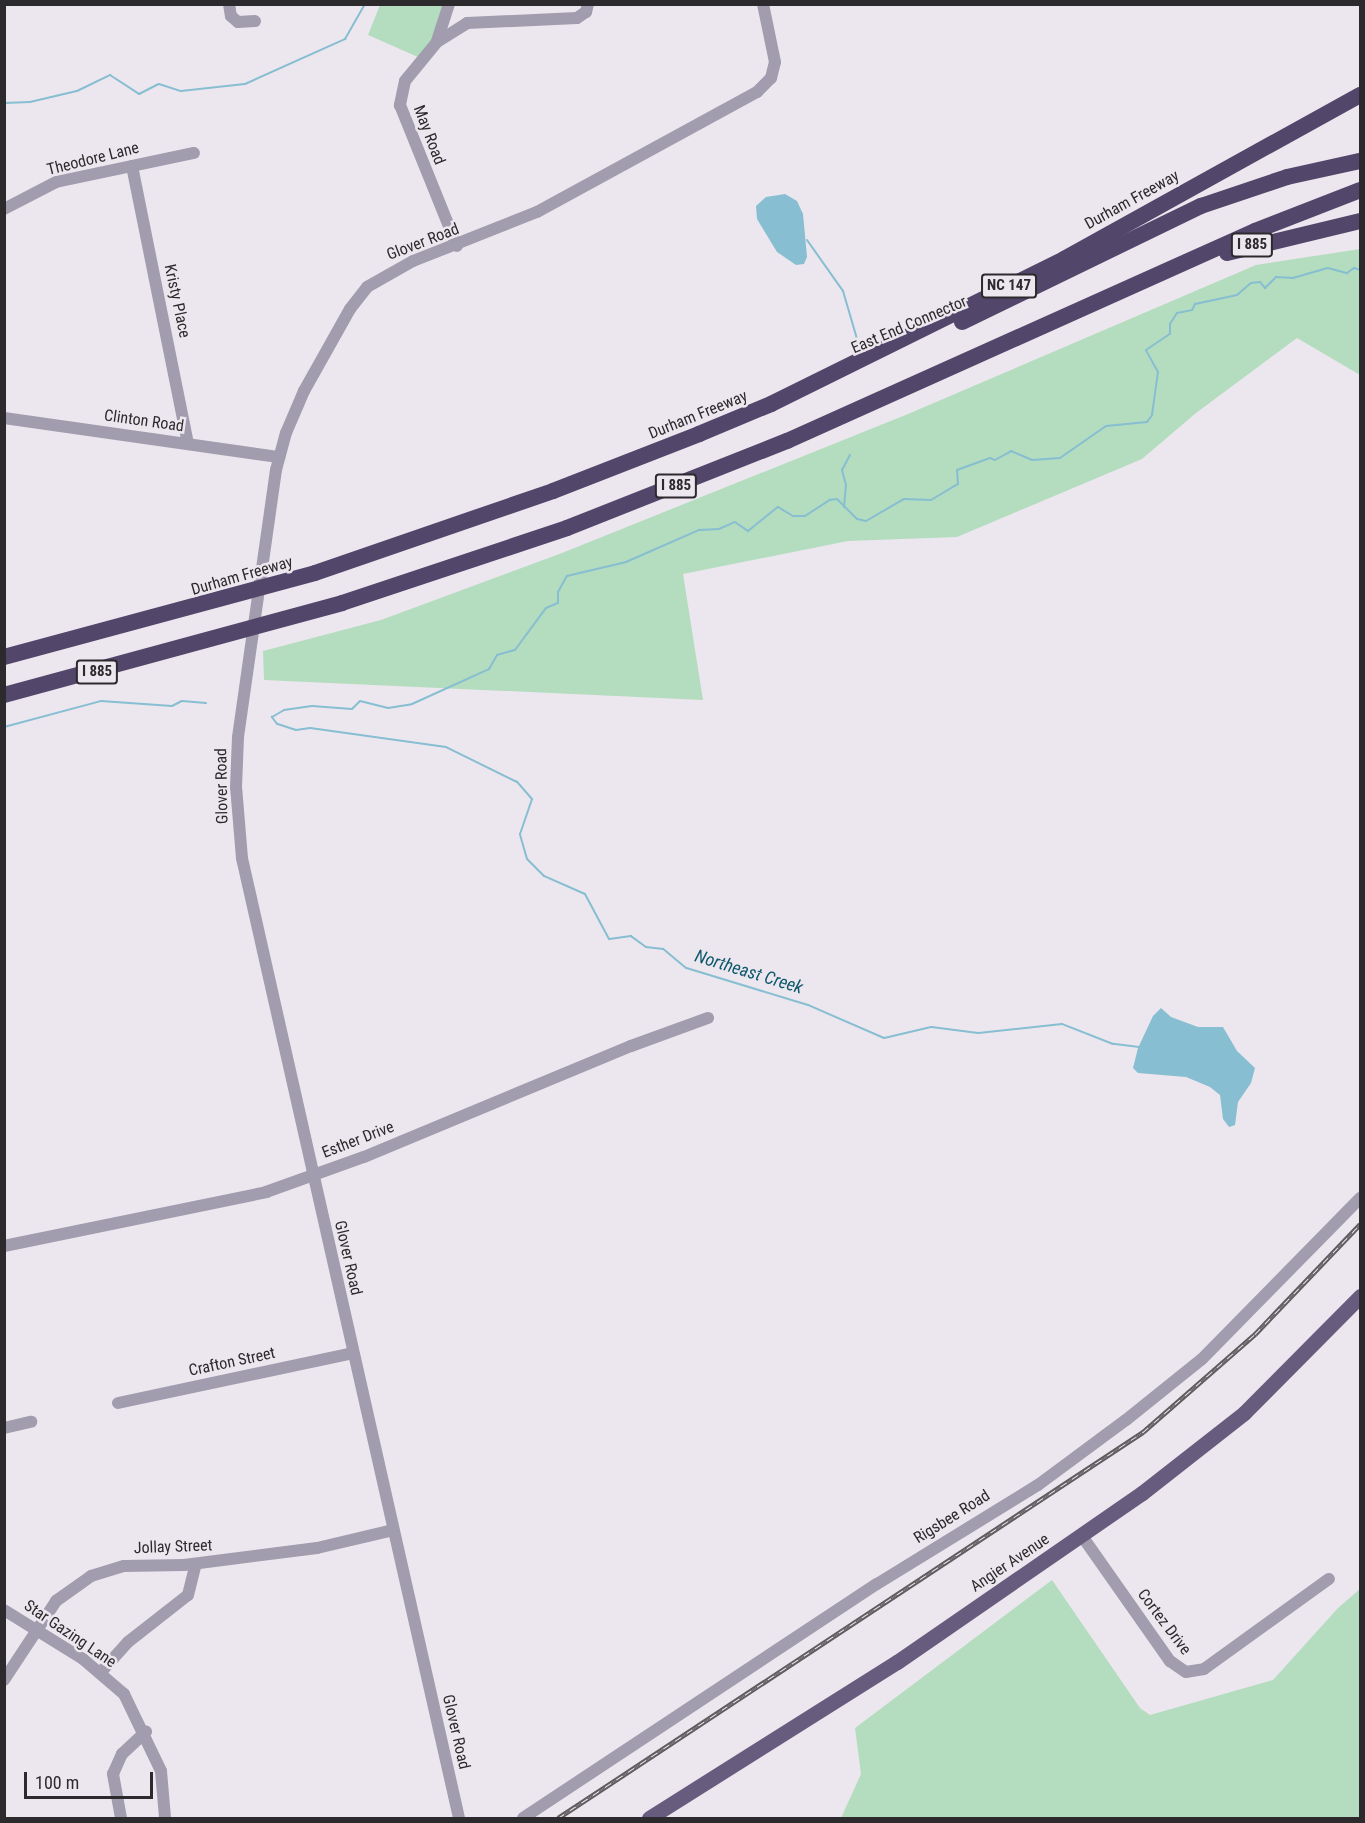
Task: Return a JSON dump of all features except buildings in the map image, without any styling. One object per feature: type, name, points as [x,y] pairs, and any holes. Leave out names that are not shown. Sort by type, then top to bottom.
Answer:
[{"type":"highway","name":"Durham Freeway","points":[[4,657],[315,573],[553,491],[771,404],[1064,259],[1360,95]]},
{"type":"highway","name":"East End Connector","points":[[771,404],[982,313],[1201,206],[1277,180],[1360,161]]},
{"type":"highway","points":[[1146,279],[1255,231],[1360,190]]},
{"type":"highway","name":"I 885","points":[[4,695],[320,610],[567,528],[787,441],[1146,279],[1283,237],[1360,221]]},
{"type":"main road","name":"Angier Avenue","points":[[657,1816],[897,1662],[1082,1536],[1227,1429],[1360,1296]]},
{"type":"street","points":[[229,4],[231,16],[238,22],[255,21]]},
{"type":"street","points":[[437,42],[467,23],[577,18],[586,12],[588,4]]},
{"type":"street","name":"Glover Road","points":[[459,1818],[352,1353],[242,858],[236,761],[262,557],[279,457],[304,391],[361,294],[387,273],[537,212],[757,92],[771,78],[775,62],[763,4]]},
{"type":"street","points":[[437,42],[449,8],[467,23]]},
{"type":"street","name":"May Road","points":[[437,42],[405,81],[400,105],[457,246]]},
{"type":"street","name":"Theodore Lane","points":[[4,209],[56,182],[194,153]]},
{"type":"street","name":"Kristy Place","points":[[132,166],[188,443]]},
{"type":"street","name":"Clinton Road","points":[[4,418],[279,457]]},
{"type":"street","name":"Esther Drive","points":[[4,1246],[266,1192],[708,1018]]},
{"type":"street","name":"Rigsbee Road","points":[[523,1818],[877,1584],[1038,1485],[1126,1420],[1202,1359],[1360,1198]]},
{"type":"street","name":"Crafton Street","points":[[118,1403],[352,1353]]},
{"type":"street","points":[[4,1428],[31,1422]]},
{"type":"street","name":"Jollay Street","points":[[4,1680],[56,1601],[91,1576],[124,1566],[196,1564],[317,1548],[393,1530]]},
{"type":"street","name":"Cortez Drive","points":[[1082,1536],[1170,1660],[1186,1672],[1204,1669],[1329,1579]]},
{"type":"street","points":[[101,1672],[128,1642],[188,1595],[196,1564]]},
{"type":"street","name":"Star Gazing Lane","points":[[4,1610],[101,1672],[124,1694],[146,1732],[161,1771],[165,1818]]},
{"type":"street","points":[[121,1818],[113,1774],[122,1754],[146,1732]]},
{"type":"green space","points":[[380,5],[445,5],[432,42],[418,57],[368,35]]},
{"type":"green space","points":[[1360,249],[1360,375],[1297,338],[1196,413],[1142,459],[957,537],[848,541],[683,574],[703,700],[264,680],[263,651],[381,620],[562,553],[908,414],[1256,265]]},
{"type":"green space","points":[[1052,1580],[1140,1708],[1150,1715],[1273,1680],[1338,1608],[1360,1589],[1360,1818],[841,1818],[861,1774],[855,1728]]},
{"type":"water","points":[[785,194],[797,201],[803,214],[807,257],[804,264],[796,265],[777,252],[757,219],[756,206],[766,197]]},
{"type":"water","points":[[1161,1008],[1171,1017],[1198,1027],[1223,1027],[1237,1051],[1255,1068],[1251,1083],[1238,1102],[1235,1125],[1229,1127],[1223,1119],[1220,1095],[1210,1087],[1186,1077],[1138,1073],[1133,1068],[1138,1048],[1153,1016]]},
{"type":"waterway","points":[[4,103],[30,102],[77,91],[110,75],[139,94],[159,84],[181,91],[245,84],[345,39],[365,4]]},
{"type":"waterway","points":[[807,240],[843,291],[857,339]]},
{"type":"waterway","points":[[1139,1047],[1113,1044],[1062,1024],[978,1033],[931,1027],[884,1038],[808,1005],[686,968],[663,949],[646,947],[631,936],[609,939],[585,894],[544,876],[527,859],[520,834],[532,799],[517,782],[446,747],[310,728],[296,730],[277,724],[272,717],[284,710],[312,706],[352,709],[360,701],[388,708],[412,704],[489,669],[497,655],[515,650],[546,608],[558,603],[558,592],[567,576],[626,562],[699,530],[719,529],[735,522],[748,531],[778,507],[793,516],[805,516],[830,500],[837,499],[857,519],[866,521],[904,499],[931,500],[958,484],[957,470],[990,458],[995,460],[1011,451],[1032,460],[1060,458],[1106,426],[1147,422],[1152,415],[1158,372],[1146,350],[1170,334],[1170,324],[1177,313],[1192,310],[1195,304],[1237,295],[1251,283],[1260,282],[1265,288],[1276,277],[1293,278],[1328,268],[1347,273],[1354,268],[1360,270]]},
{"type":"waterway","points":[[844,507],[846,485],[842,470],[850,455]]},
{"type":"waterway","name":"Northeast Creek","points":[[4,727],[101,701],[172,706],[182,701],[206,703]]},
{"type":"railway","points":[[558,1818],[1143,1432],[1255,1334],[1360,1224]]}]
